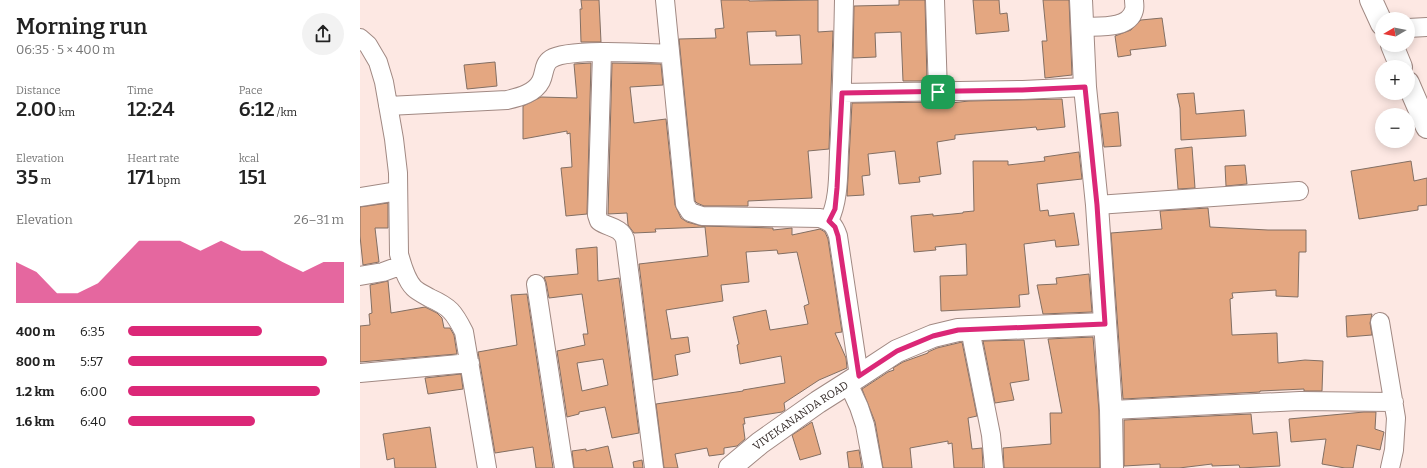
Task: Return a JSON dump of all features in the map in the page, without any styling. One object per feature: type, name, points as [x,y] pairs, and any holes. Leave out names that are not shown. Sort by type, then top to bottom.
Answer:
[{"type":"street","points":[[665,0],[685,204],[690,212],[702,216],[820,218],[829,221],[835,227],[841,248],[854,379],[873,468]]},
{"type":"street","points":[[829,221],[835,209],[837,188],[842,93],[844,0]]},
{"type":"street","points":[[935,0],[938,92]]},
{"type":"street","points":[[1081,0],[1085,87],[1097,205],[1111,410],[1112,468]]},
{"type":"street","points":[[1082,27],[1120,24],[1129,20],[1134,10],[1134,0]]},
{"type":"street","points":[[1371,0],[1376,12]]},
{"type":"street","points":[[1415,28],[1427,27]]},
{"type":"street","points":[[363,43],[378,62],[384,82],[398,166],[399,254],[402,265],[414,288],[449,308],[456,316],[464,332],[487,468]]},
{"type":"street","points":[[602,53],[597,215],[599,221],[604,225],[618,229],[623,233],[625,239],[654,468]]},
{"type":"street","points":[[388,106],[507,100],[520,97],[532,91],[541,81],[545,66],[550,60],[560,54],[670,54]]},
{"type":"street","points":[[842,93],[1022,90],[1085,87]]},
{"type":"street","points":[[1415,100],[1427,128]]},
{"type":"street","points":[[360,197],[398,191]]},
{"type":"street","points":[[1097,205],[1300,191]]},
{"type":"street","points":[[360,276],[383,272],[402,265]]},
{"type":"street","points":[[536,284],[564,468]]},
{"type":"street","points":[[1380,322],[1396,418],[1396,434],[1390,468]]},
{"type":"street","name":"VIVEKANANDA ROAD","points":[[730,468],[760,443],[897,351],[933,336],[958,330],[970,329],[1105,324]]},
{"type":"street","points":[[970,329],[991,435],[994,468]]},
{"type":"street","points":[[360,374],[470,363]]},
{"type":"street","points":[[1111,410],[1300,401],[1394,402]]},
{"type":"building","points":[[581,0],[599,0],[601,42],[581,42]]},
{"type":"building","points":[[721,0],[818,0],[818,32],[833,31],[829,149],[808,151],[812,198],[748,201],[748,206],[704,206],[695,201],[679,39],[716,38],[715,29],[724,28]],"holes":[[[776,31],[776,36],[800,35],[802,64],[750,65],[747,32]]]},
{"type":"building","points":[[899,0],[925,0],[927,81],[903,81],[901,32],[875,33],[876,57],[853,58],[854,6],[899,5]]},
{"type":"building","points":[[973,0],[999,0],[1000,14],[1007,13],[1009,31],[976,34]]},
{"type":"building","points":[[1043,0],[1069,0],[1072,75],[1045,78],[1042,41],[1047,41]]},
{"type":"building","points":[[1162,18],[1166,46],[1130,50],[1131,55],[1118,57],[1115,36],[1131,30],[1141,20]]},
{"type":"building","points":[[495,62],[497,86],[467,89],[464,65]]},
{"type":"building","points":[[591,63],[587,214],[566,216],[561,168],[572,167],[570,133],[567,134],[567,131],[523,139],[523,106],[541,97],[577,98],[574,64]]},
{"type":"building","points":[[612,63],[661,64],[663,85],[630,87],[634,123],[666,119],[675,205],[681,218],[687,222],[702,226],[773,228],[773,230],[792,228],[792,235],[820,229],[825,232],[828,239],[842,332],[835,333],[846,358],[847,368],[819,380],[784,403],[785,410],[782,412],[744,418],[745,424],[743,424],[745,439],[737,446],[724,448],[724,454],[709,456],[707,448],[675,454],[678,468],[664,468],[656,404],[785,383],[781,356],[740,364],[737,345],[739,344],[733,317],[766,310],[770,330],[808,324],[804,306],[809,304],[797,252],[778,254],[777,250],[746,252],[749,282],[721,285],[723,301],[666,310],[671,339],[688,337],[690,352],[675,355],[678,375],[653,380],[639,264],[708,256],[705,227],[655,229],[656,232],[634,233],[628,225],[627,213],[608,214]]},
{"type":"building","points":[[1194,93],[1196,114],[1244,110],[1246,136],[1181,140],[1180,108],[1177,94]]},
{"type":"building","points":[[1062,99],[1065,127],[1037,130],[1036,127],[955,135],[955,139],[937,142],[941,174],[919,177],[920,182],[899,184],[895,151],[868,154],[870,175],[862,176],[864,195],[847,196],[852,103],[951,103],[969,101]]},
{"type":"building","points":[[1118,112],[1121,146],[1104,147],[1100,114]]},
{"type":"building","points":[[1192,147],[1195,188],[1178,189],[1175,149]]},
{"type":"building","points":[[1079,152],[1082,179],[1037,184],[1040,211],[1048,210],[1049,216],[1074,213],[1079,245],[1056,247],[1055,240],[1024,244],[1029,294],[1019,295],[1020,307],[941,311],[940,276],[967,275],[966,244],[935,247],[936,250],[914,252],[911,216],[933,214],[933,216],[974,211],[973,161],[1008,161],[1008,165],[1045,161],[1044,157]]},
{"type":"building","points":[[1411,161],[1414,181],[1427,178],[1427,205],[1418,206],[1418,210],[1359,219],[1351,171]]},
{"type":"building","points":[[1245,165],[1247,184],[1226,186],[1225,166]]},
{"type":"building","points":[[388,203],[388,228],[375,228],[379,262],[363,265],[360,236],[360,207]]},
{"type":"building","points":[[1208,208],[1210,227],[1306,230],[1306,252],[1299,252],[1298,297],[1276,296],[1276,290],[1232,293],[1233,298],[1230,299],[1232,335],[1277,333],[1278,363],[1305,360],[1323,361],[1322,391],[1304,391],[1304,389],[1123,399],[1111,233],[1162,229],[1160,211]]},
{"type":"building","points":[[597,247],[598,281],[619,278],[639,433],[612,438],[605,407],[579,412],[579,414],[567,417],[557,351],[585,345],[583,334],[588,334],[582,294],[549,298],[544,277],[578,274],[576,249]],"holes":[[[603,359],[608,385],[582,391],[577,363]]]},
{"type":"building","points":[[1089,274],[1092,312],[1043,314],[1037,285],[1057,284],[1056,278]]},
{"type":"building","points":[[388,281],[391,313],[425,307],[437,313],[442,318],[444,328],[450,328],[454,335],[457,354],[360,362],[360,326],[370,325],[369,314],[372,313],[370,285]]},
{"type":"building","points":[[527,294],[553,468],[536,468],[533,447],[495,453],[478,352],[517,345],[511,295]]},
{"type":"building","points":[[1372,314],[1370,323],[1372,335],[1347,337],[1346,316]]},
{"type":"building","points":[[1093,337],[1099,411],[1100,468],[1004,468],[1003,448],[1051,444],[1050,413],[1062,413],[1048,339]]},
{"type":"building","points":[[1024,340],[1029,380],[1010,383],[1014,400],[995,403],[983,341]]},
{"type":"building","points":[[962,342],[977,416],[968,418],[972,449],[982,448],[983,468],[954,468],[952,443],[948,444],[948,441],[910,448],[912,468],[883,468],[875,422],[862,389],[888,372],[894,370],[893,368],[903,362],[937,348]]},
{"type":"building","points":[[461,374],[463,389],[428,394],[425,378]]},
{"type":"building","points":[[1376,412],[1375,429],[1384,432],[1380,450],[1357,445],[1353,468],[1322,464],[1326,439],[1291,442],[1289,419]]},
{"type":"building","points":[[1251,414],[1253,434],[1277,432],[1280,466],[1240,468],[1239,465],[1212,466],[1212,464],[1179,468],[1160,468],[1160,464],[1124,466],[1124,420]]},
{"type":"building","points":[[812,422],[821,454],[800,460],[792,435]]},
{"type":"building","points":[[430,427],[436,468],[395,468],[394,458],[387,460],[383,434]]},
{"type":"building","points":[[608,446],[613,468],[574,468],[572,451],[586,449],[586,451]]},
{"type":"building","points":[[859,450],[862,468],[849,468],[847,452]]},
{"type":"building","points":[[642,460],[643,468],[634,468],[633,462]]},
{"type":"route","points":[[1085,87],[1097,205],[1105,324],[958,330],[933,336],[897,351],[859,376],[842,254],[835,227],[829,221],[835,209],[842,93],[938,92],[1085,87]]}]
